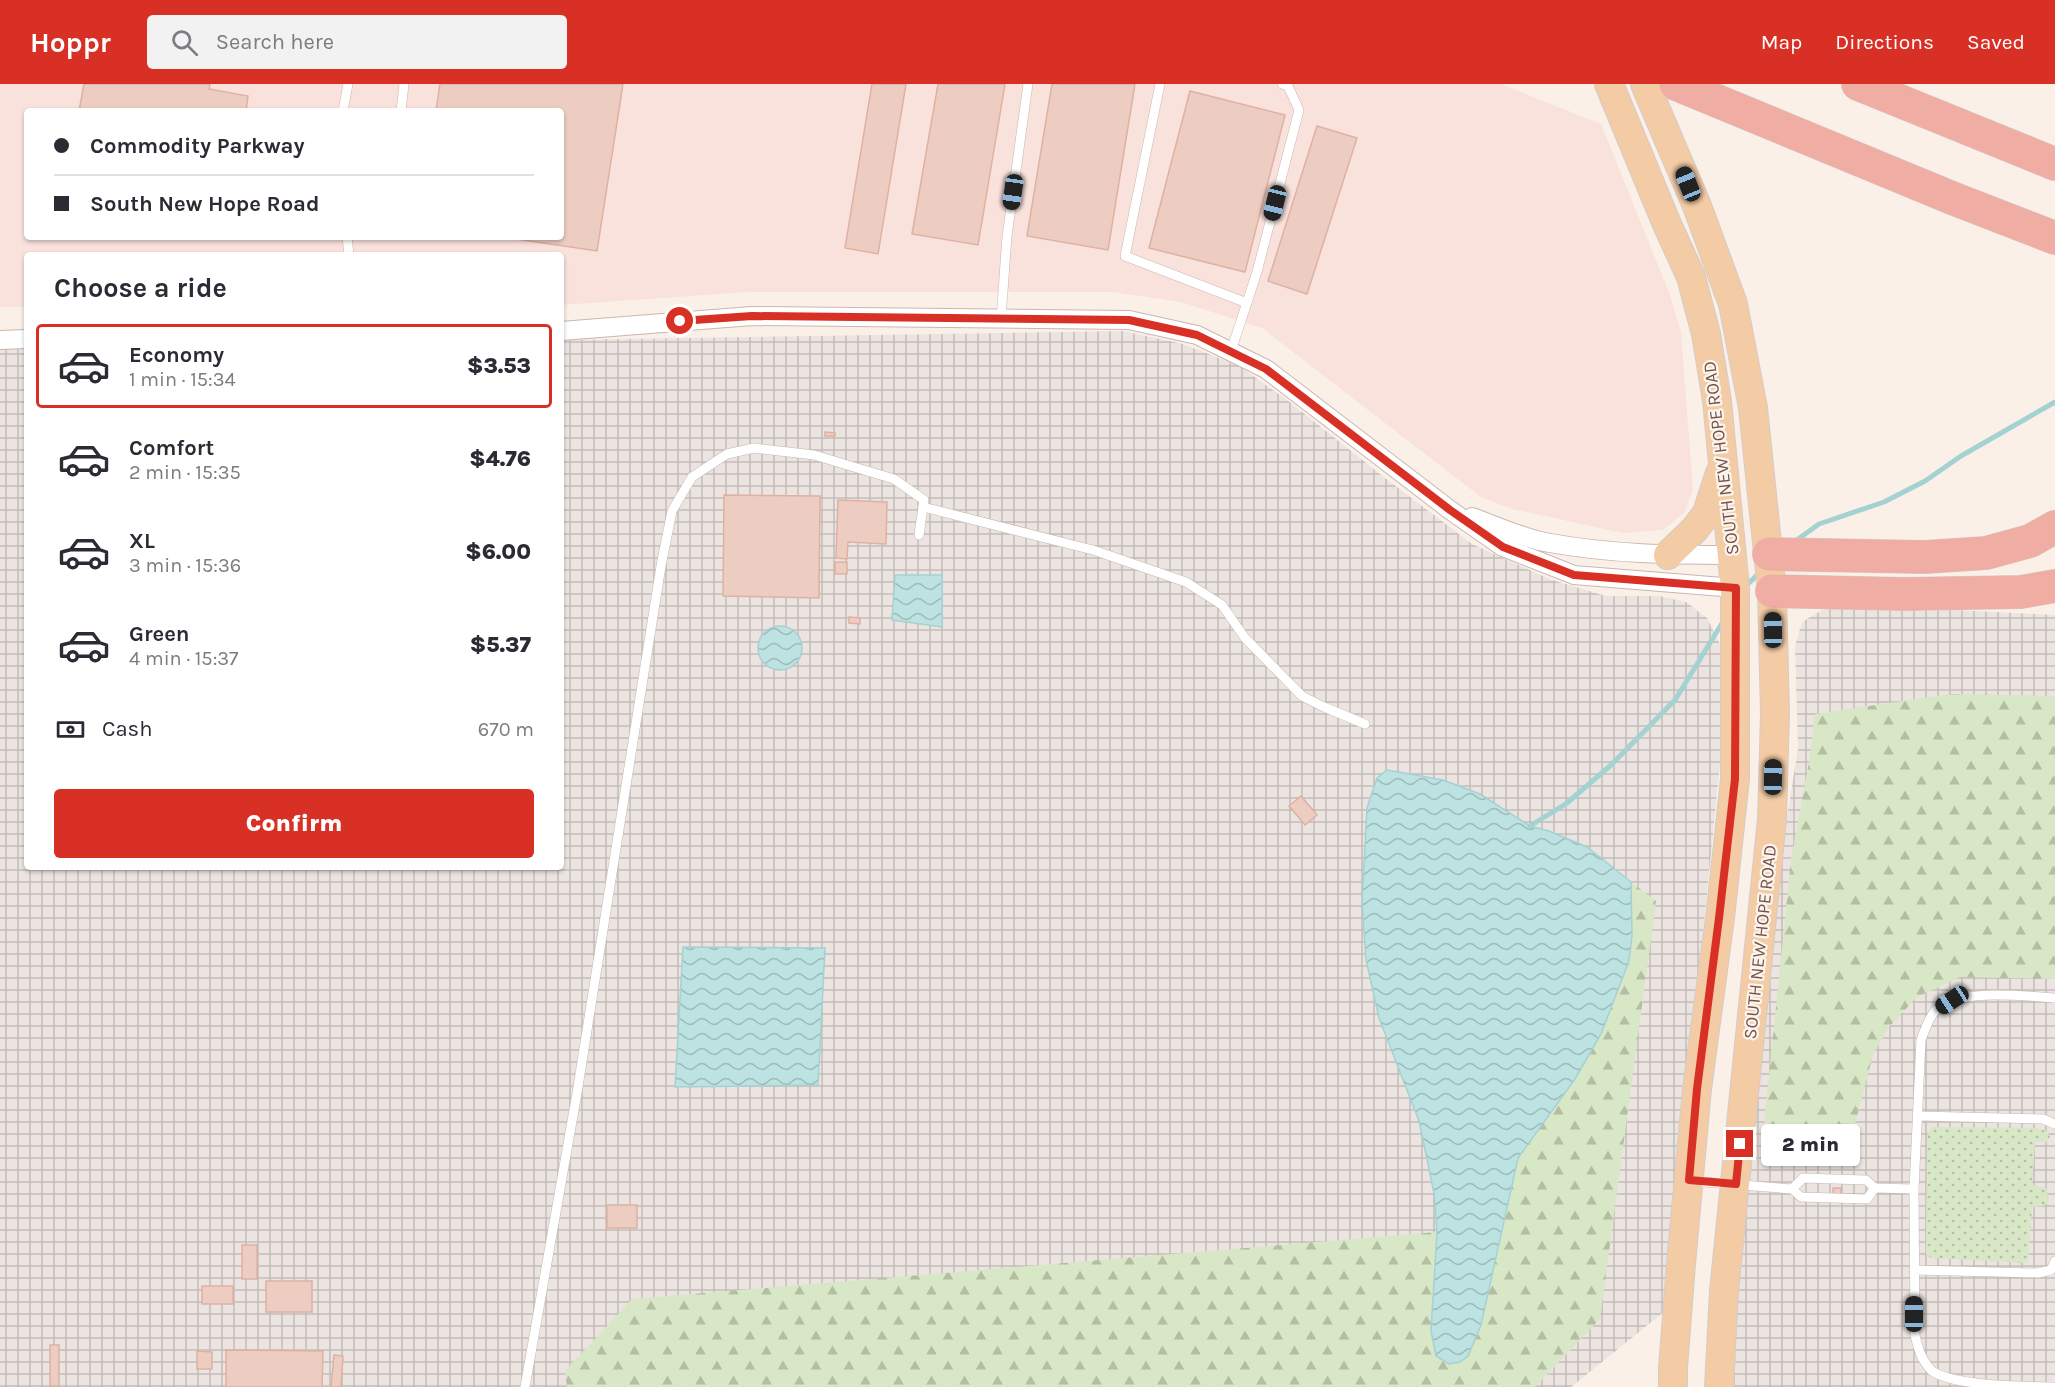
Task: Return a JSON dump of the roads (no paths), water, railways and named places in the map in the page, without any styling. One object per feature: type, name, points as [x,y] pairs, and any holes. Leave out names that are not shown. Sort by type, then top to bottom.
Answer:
[{"type":"highway","points":[[1676,84],[2055,238]]},
{"type":"highway","points":[[1858,84],[2055,164]]},
{"type":"highway","points":[[1952,198],[2038,247],[2055,262]]},
{"type":"highway","points":[[1768,554],[1924,557],[1986,553],[2030,541],[2055,528]]},
{"type":"highway","points":[[1772,591],[1904,594],[2021,592],[2055,586]]},
{"type":"main road","name":"SOUTH NEW HOPE ROAD","points":[[1609,84],[1666,222],[1692,277],[1708,345],[1717,401],[1736,588],[1735,779],[1697,1089],[1673,1387]]},
{"type":"main road","name":"SOUTH NEW HOPE ROAD","points":[[1645,84],[1680,163],[1732,304],[1753,408],[1772,591],[1774,714],[1772,819],[1724,1291],[1719,1387]]},
{"type":"main road","points":[[1668,555],[1695,529],[1707,513],[1723,465]]},
{"type":"main road","points":[[1733,555],[1768,554]]},
{"type":"main road","points":[[1736,588],[1772,591]]},
{"type":"street","points":[[564,331],[752,316],[1129,320],[1197,335],[1266,369],[1450,510],[1503,547],[1574,575],[1736,588]]},
{"type":"street","points":[[0,340],[24,339]]},
{"type":"street","points":[[1450,510],[1548,543],[1668,555],[1733,555]]},
{"type":"lane","points":[[344,108],[348,84]]},
{"type":"lane","points":[[401,108],[404,84]]},
{"type":"lane","points":[[1001,319],[1007,236],[1028,84]]},
{"type":"lane","points":[[1160,84],[1125,256],[1247,303]]},
{"type":"lane","points":[[1231,351],[1257,272],[1299,110],[1288,86],[1281,84]]},
{"type":"lane","points":[[525,1387],[575,1104],[659,578],[672,511],[693,477],[728,454],[754,448],[814,455],[894,479],[924,500],[919,535]]},
{"type":"lane","points":[[923,507],[1093,550],[1186,582],[1222,605],[1245,638],[1302,696],[1324,708],[1365,724]]},
{"type":"lane","points":[[2055,998],[1990,995],[1952,1000],[1936,1010],[1927,1023],[1921,1040],[1914,1189],[1915,1335],[1920,1356],[1932,1371],[1950,1380],[2055,1387]]},
{"type":"lane","points":[[1918,1116],[2043,1119],[2055,1124]]},
{"type":"lane","points":[[1792,1189],[1803,1178],[1866,1180],[1875,1188],[1914,1189]]},
{"type":"lane","points":[[1689,1180],[1792,1189],[1801,1197],[1867,1198],[1875,1188]]},
{"type":"lane","points":[[1914,1270],[2038,1273],[2051,1270],[2055,1261]]},
{"type":"water","points":[[895,575],[942,575],[942,627],[892,620]]},
{"type":"water","points":[[780,626],[796,632],[802,648],[796,664],[780,670],[764,664],[758,648],[764,632]]},
{"type":"water","points":[[1387,770],[1443,780],[1480,794],[1530,826],[1549,831],[1587,847],[1631,882],[1632,936],[1629,961],[1601,1034],[1575,1079],[1518,1158],[1481,1325],[1468,1356],[1460,1362],[1449,1364],[1436,1356],[1431,1331],[1437,1232],[1434,1193],[1419,1121],[1379,1018],[1366,960],[1362,902],[1367,808],[1377,778]]},
{"type":"water","points":[[683,947],[825,948],[818,1085],[675,1087]]},
{"type":"waterway","points":[[1794,542],[1819,524],[1884,502],[1925,481],[1961,456],[2055,402]]},
{"type":"waterway","points":[[1745,587],[1760,572]]},
{"type":"waterway","points":[[1530,826],[1567,803],[1611,765],[1675,700],[1724,620]]}]
